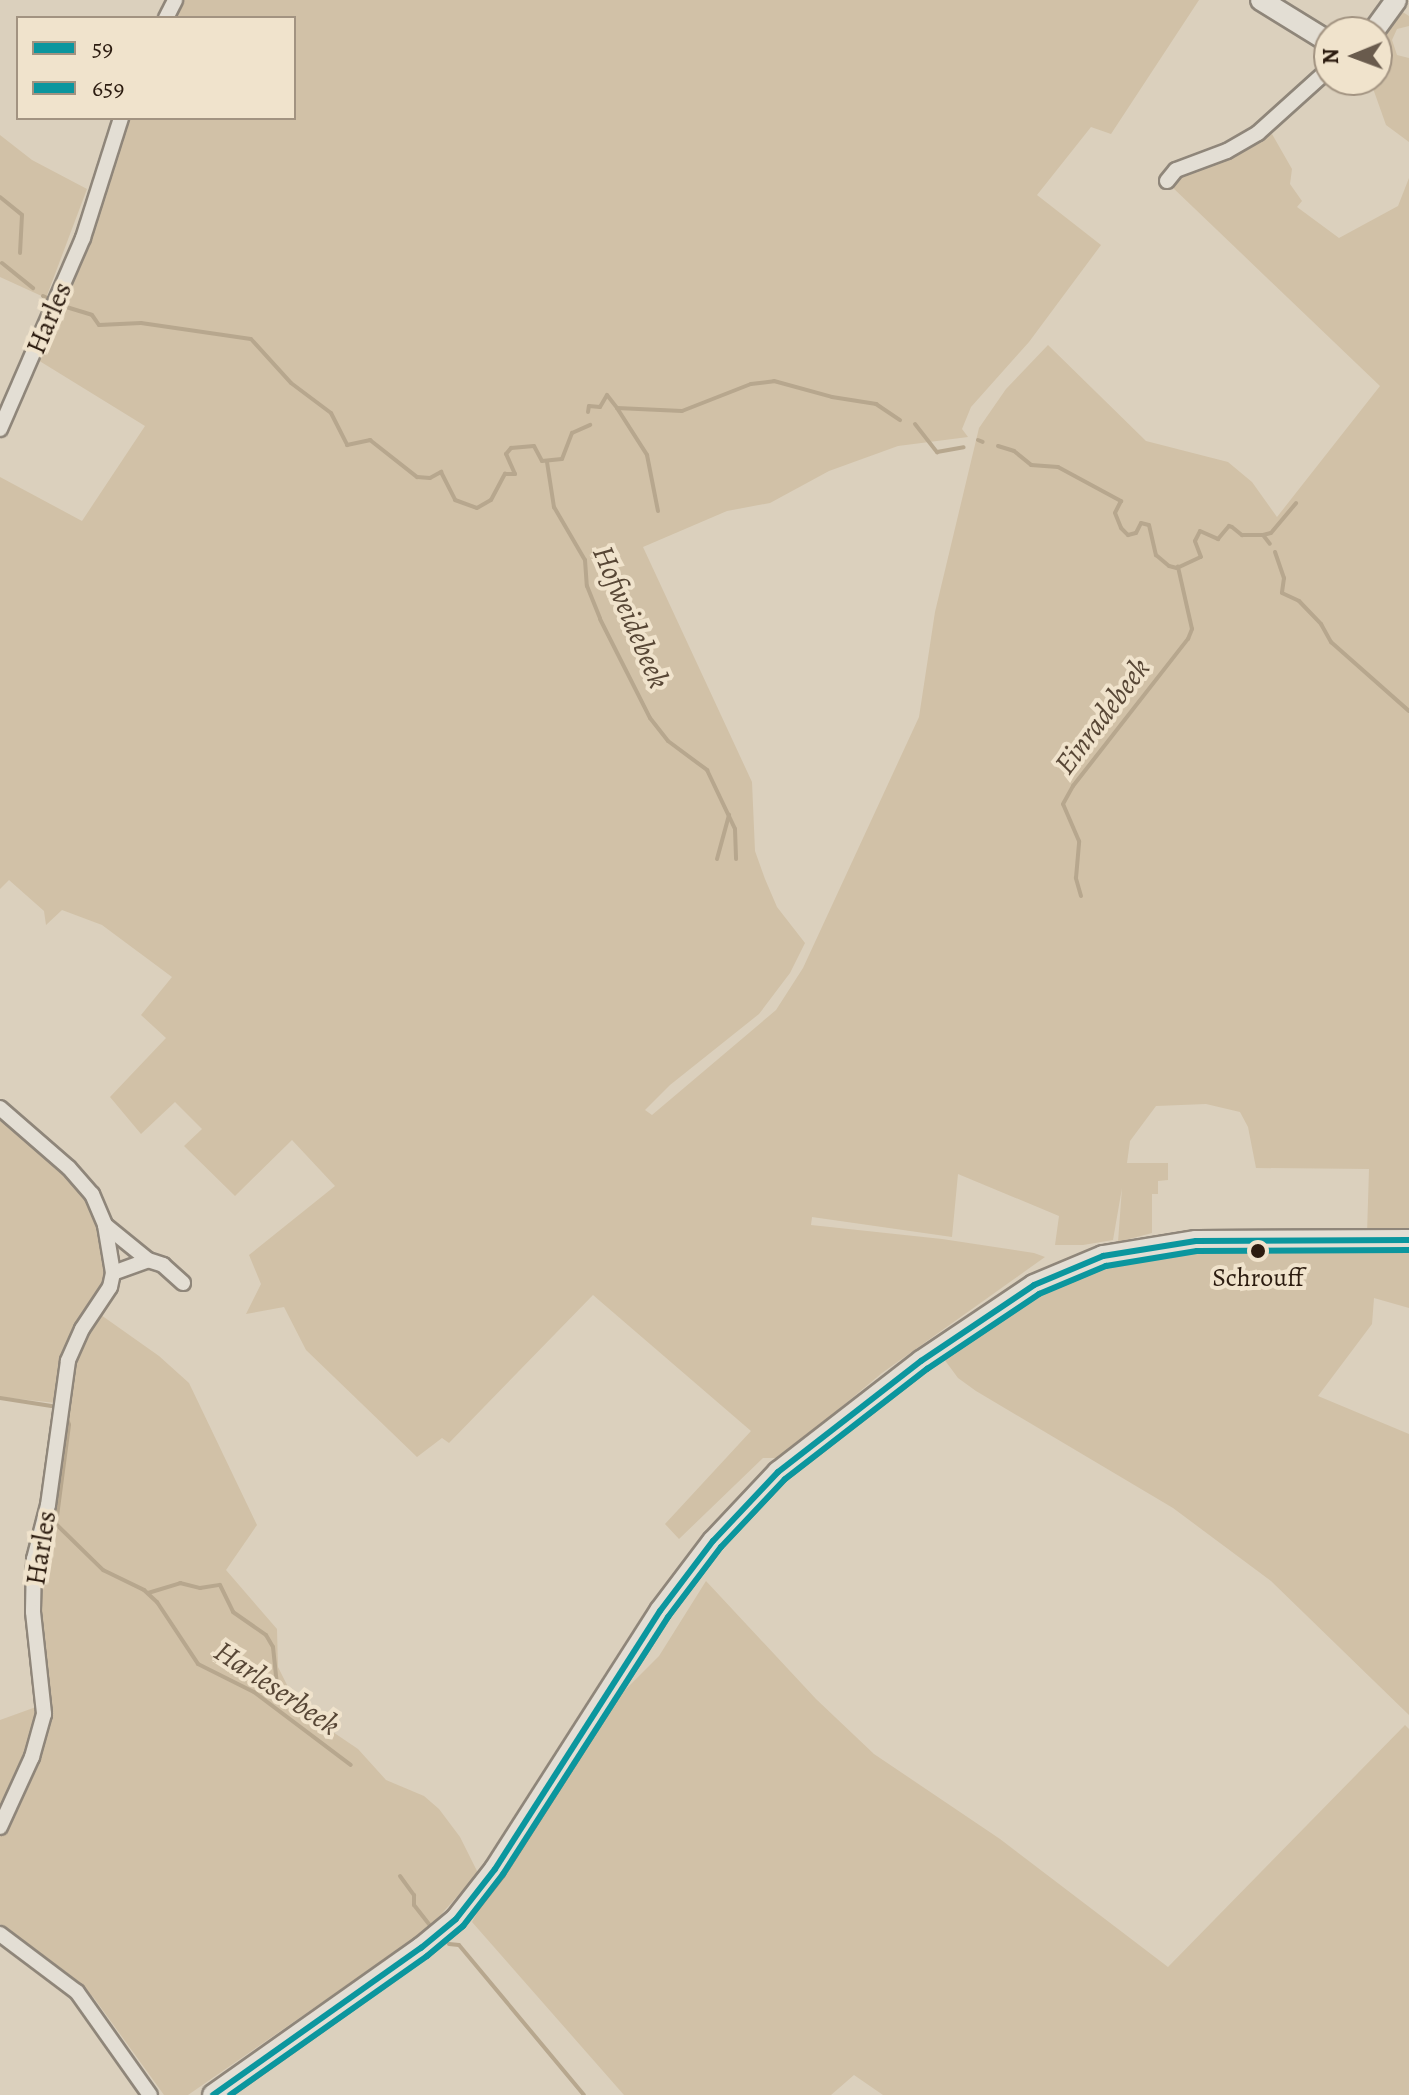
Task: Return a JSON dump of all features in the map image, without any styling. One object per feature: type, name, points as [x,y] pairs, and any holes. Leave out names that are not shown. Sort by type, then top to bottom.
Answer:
[{"type":"street","points":[[1261,0],[1313,32]]},
{"type":"street","points":[[1167,181],[1176,170],[1246,141],[1278,118],[1313,84]]},
{"type":"street","name":"Harles","points":[[0,429],[94,206],[120,120]]},
{"type":"street","points":[[0,1108],[78,1177],[97,1204],[105,1225],[113,1273],[148,1260]]},
{"type":"street","points":[[105,1225],[148,1260],[163,1265],[183,1283]]},
{"type":"street","points":[[213,2095],[421,1948],[456,1919],[495,1869],[660,1611],[713,1541],[778,1472],[921,1361],[1034,1285],[1103,1256],[1196,1241],[1409,1240]]},
{"type":"street","name":"Harles","points":[[0,1827],[32,1757],[44,1714],[33,1612],[34,1559],[48,1505],[68,1361],[76,1340],[110,1287],[113,1273]]},
{"type":"street","points":[[0,1934],[77,1992],[150,2095]]},
{"type":"shaded area","points":[[176,0],[1199,0],[1111,134],[1091,127],[1037,195],[1101,245],[1029,342],[971,407],[962,429],[968,437],[898,446],[829,471],[770,503],[727,511],[643,547],[752,782],[755,851],[765,879],[777,907],[805,943],[790,973],[759,1014],[670,1085],[645,1110],[652,1115],[776,1010],[803,968],[919,717],[935,612],[979,428],[1006,389],[1048,345],[1146,441],[1228,462],[1252,482],[1277,517],[1380,386],[1170,185],[1272,134],[1292,169],[1290,184],[1302,201],[1297,207],[1339,238],[1398,206],[1409,178],[1409,1233],[1367,1234],[1369,1169],[1256,1168],[1248,1127],[1240,1112],[1206,1104],[1156,1106],[1130,1141],[1127,1163],[1168,1163],[1168,1180],[1158,1181],[1158,1194],[1152,1194],[1152,1233],[1118,1242],[1122,1188],[1113,1240],[1083,1245],[1055,1245],[1059,1216],[958,1174],[952,1237],[812,1217],[811,1225],[942,1239],[1045,1257],[882,1373],[780,1458],[763,1458],[679,1539],[665,1524],[751,1431],[593,1295],[449,1443],[442,1438],[417,1457],[306,1350],[284,1307],[246,1314],[261,1284],[249,1255],[335,1186],[292,1140],[235,1196],[184,1146],[202,1129],[175,1102],[141,1134],[110,1097],[166,1038],[141,1015],[172,977],[102,925],[62,910],[46,925],[44,911],[9,880],[0,889],[0,477],[82,521],[145,426],[33,357],[124,120],[296,120],[296,16],[168,16]]},
{"type":"shaded area","points":[[1401,11],[1409,16],[1409,26],[1397,29],[1393,38],[1393,22]]},
{"type":"shaded area","points":[[1393,43],[1397,55],[1409,58],[1409,142],[1386,125],[1376,96],[1393,96]]},
{"type":"shaded area","points":[[0,135],[32,160],[87,189],[46,298],[0,277]]},
{"type":"shaded area","points":[[0,1118],[82,1186],[98,1211],[108,1278],[56,1403],[0,1397]]},
{"type":"shaded area","points":[[1409,1241],[1409,1308],[1374,1298],[1372,1324],[1318,1396],[1409,1434],[1409,1715],[1271,1581],[1173,1508],[976,1391],[958,1378],[941,1355],[955,1342],[1118,1246]]},
{"type":"shaded area","points":[[101,1315],[159,1356],[189,1383],[257,1525],[226,1570],[277,1629],[278,1667],[299,1709],[358,1749],[386,1780],[424,1796],[439,1809],[460,1837],[478,1873],[428,1929],[188,2095],[164,2095],[94,1998],[69,1974],[0,1924],[0,1831],[41,1746],[39,1567],[74,1358],[96,1317]]},
{"type":"shaded area","points":[[706,1581],[816,1699],[874,1754],[1000,1839],[1168,1967],[1405,1725],[1409,1729],[1409,2095],[883,2095],[854,2075],[831,2095],[624,2095],[472,1922],[499,1874],[615,1700],[659,1656]]},
{"type":"shaded area","points":[[26,1610],[39,1683],[37,1728],[0,1817],[0,1720],[36,1707]]},
{"type":"waterway","points":[[0,197],[22,215],[20,253]]},
{"type":"waterway","points":[[2,263],[33,288]]},
{"type":"waterway","points":[[43,296],[49,299]]},
{"type":"waterway","points":[[63,306],[92,315],[99,325],[141,323],[251,339],[291,383],[331,413],[347,445],[370,440],[417,477],[430,478],[441,472],[455,500],[477,508],[491,500],[505,474],[515,474],[506,454],[511,448],[534,446],[542,461],[562,459],[572,433],[590,425]]},
{"type":"waterway","points":[[588,412],[589,406],[600,407],[607,395],[617,408],[682,411],[751,384],[774,381],[832,397],[876,404],[900,420]]},
{"type":"waterway","points":[[617,408],[647,455],[658,511]]},
{"type":"waterway","points":[[915,424],[937,452],[964,447]]},
{"type":"waterway","points":[[978,440],[983,442]]},
{"type":"waterway","points":[[998,446],[1014,451],[1031,465],[1058,467],[1121,501],[1115,513],[1121,528],[1128,535],[1136,533],[1141,523],[1149,525],[1156,555],[1169,566],[1177,568],[1201,557],[1195,541],[1200,531],[1218,539],[1229,526],[1242,535],[1263,535],[1270,544]]},
{"type":"waterway","name":"Hofweidebeek","points":[[547,462],[554,507],[585,560],[587,586],[600,619],[650,718],[668,741],[707,770],[735,829],[736,859]]},
{"type":"waterway","points":[[1263,535],[1271,533],[1296,503]]},
{"type":"waterway","points":[[1275,552],[1284,578],[1282,593],[1299,601],[1321,624],[1331,642],[1409,711]]},
{"type":"waterway","name":"Einradebeek","points":[[1081,896],[1076,878],[1079,841],[1063,804],[1073,786],[1188,639],[1192,629],[1178,567]]},
{"type":"waterway","points":[[717,859],[729,815]]},
{"type":"waterway","name":"Harleserbeek","points":[[0,1398],[51,1406]]},
{"type":"waterway","name":"Harleserbeek","points":[[66,1415],[69,1425],[56,1524],[103,1570],[144,1590],[157,1602],[198,1664],[254,1692],[351,1765]]},
{"type":"waterway","points":[[148,1593],[180,1583],[200,1588],[220,1585],[233,1612],[266,1635],[273,1647],[277,1686]]},
{"type":"waterway","name":"Harleserbeek","points":[[400,1876],[414,1895],[414,1905],[431,1927]]},
{"type":"waterway","name":"Harleserbeek","points":[[449,1944],[459,1945],[584,2095]]},
{"type":"transit line","name":"59","points":[[213,2095],[421,1948],[456,1919],[495,1869],[660,1611],[713,1541],[778,1472],[921,1361],[1034,1285],[1103,1256],[1196,1241],[1409,1240]]},
{"type":"transit line","name":"659","points":[[230,2095],[427,1956],[463,1926],[503,1874],[668,1617],[721,1547],[785,1479],[927,1369],[1039,1294],[1106,1266],[1197,1251],[1409,1250]]},
{"type":"place","name":"Schrouff","points":[[1258,1251]]}]
